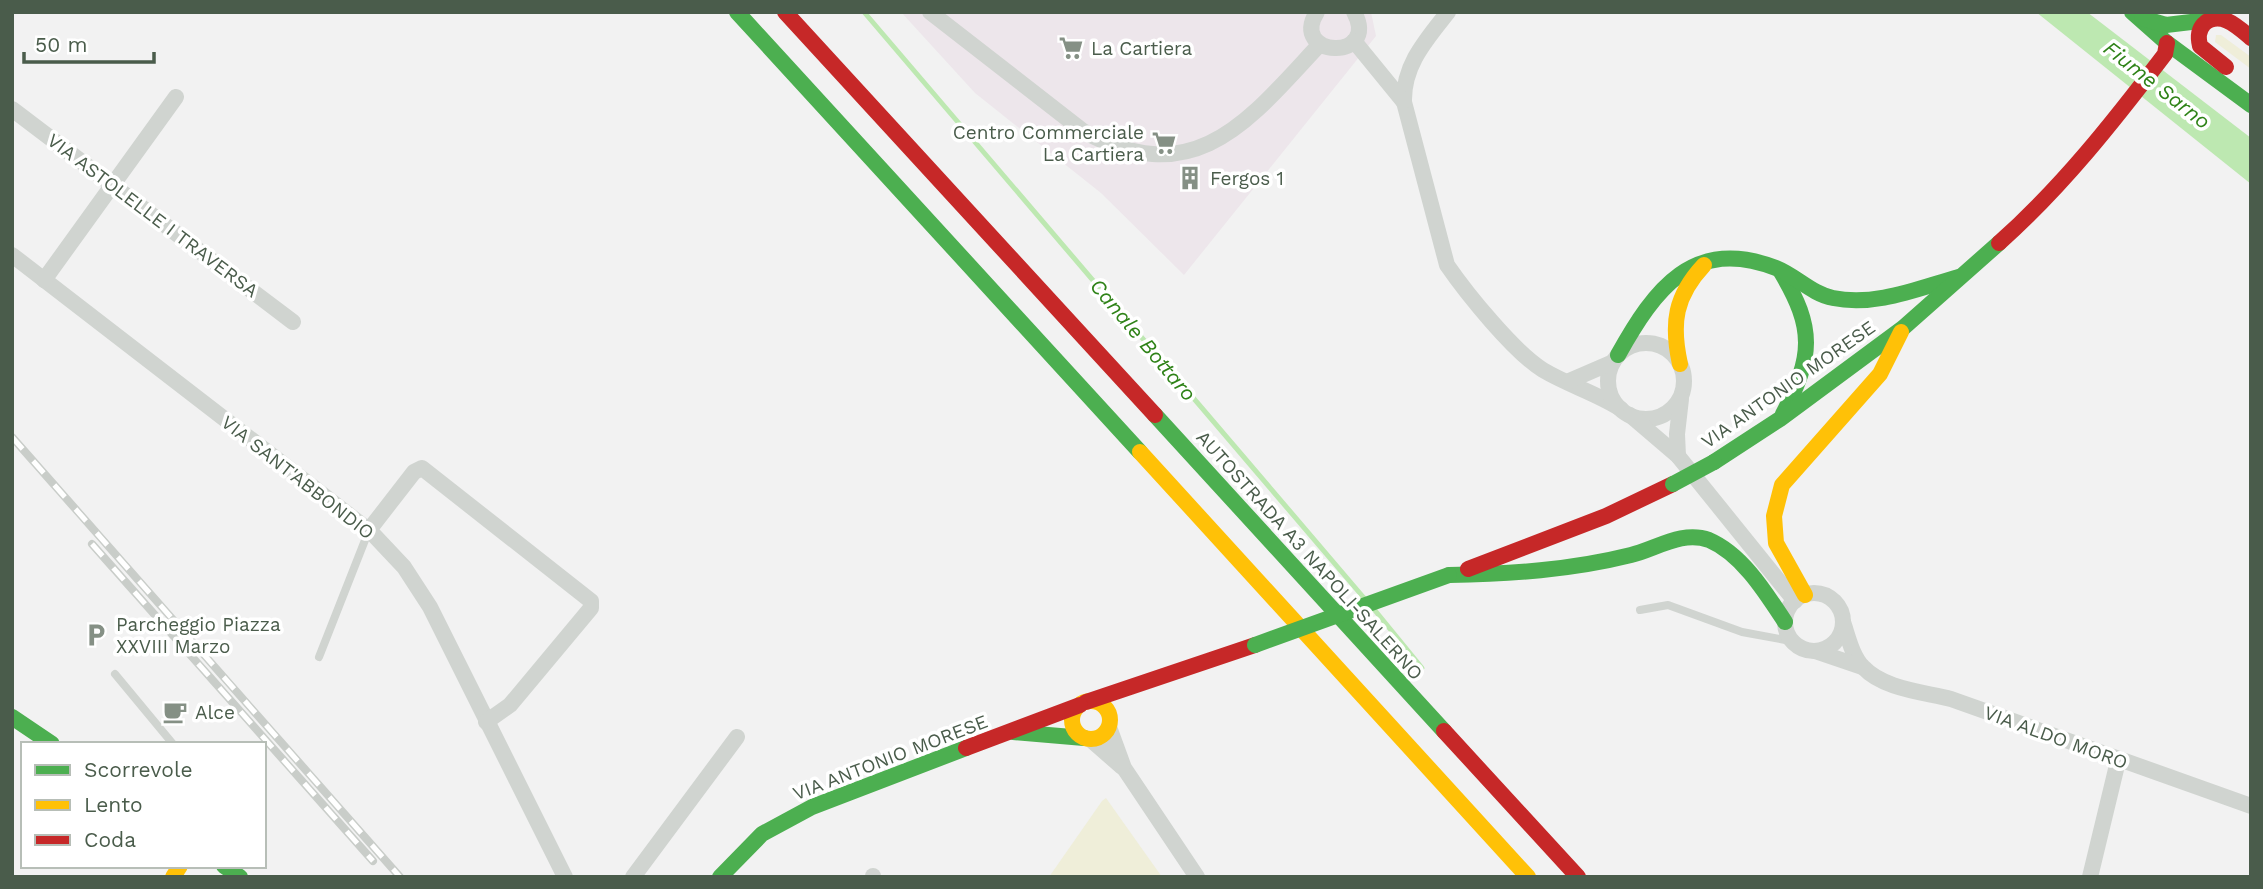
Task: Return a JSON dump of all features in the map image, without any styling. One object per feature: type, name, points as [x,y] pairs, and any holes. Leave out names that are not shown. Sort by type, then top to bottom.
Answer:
[{"type":"main road","points":[[737,12],[1528,877]]},
{"type":"main road","name":"AUTOSTRADA A3 NAPOLI-SALERNO","points":[[785,12],[1578,877]]},
{"type":"main road","points":[[2136,15],[2166,25],[2205,17],[2251,38]]},
{"type":"main road","points":[[2136,15],[2171,50],[2217,79],[2251,105]]},
{"type":"main road","points":[[2205,17],[2200,29],[2199,44],[2217,79]]},
{"type":"main road","name":"VIA ANTONIO MORESE","points":[[720,877],[743,850],[782,822],[851,791],[1013,732],[1041,717],[1146,684],[1606,516],[1714,462],[1780,419],[1903,328],[2039,208],[2171,50],[2205,17]]},
{"type":"main road","points":[[2199,44],[2251,86]]},
{"type":"main road","points":[[2217,79],[2251,86]]},
{"type":"main road","points":[[1615,359],[1637,317],[1662,285],[1682,271],[1706,262],[1736,257],[1780,270],[1819,293],[1846,299],[1881,297],[1962,277]]},
{"type":"main road","points":[[1680,364],[1673,333],[1677,299],[1706,262]]},
{"type":"main road","points":[[1780,270],[1803,308],[1811,343],[1803,376],[1780,419]]},
{"type":"main road","points":[[1800,598],[1778,551],[1771,517],[1775,500],[1782,485],[1880,374],[1903,328]]},
{"type":"main road","points":[[1449,575],[1503,575],[1590,564],[1638,554],[1684,536],[1709,540],[1749,575],[1785,622]]},
{"type":"main road","name":"VIA ANTONIO MORESE","points":[[1013,732],[1087,739],[1100,737],[1146,684]]},
{"type":"main road","points":[[1087,739],[1072,726],[1073,714],[1083,703],[1104,706],[1109,725]]},
{"type":"main road","points":[[12,717],[49,742]]},
{"type":"street","points":[[930,12],[1083,131],[1115,146],[1160,154],[1195,149],[1223,138],[1249,120],[1320,44]]},
{"type":"street","points":[[1317,13],[1313,32],[1320,44],[1334,50],[1354,41],[1359,27],[1353,12]]},
{"type":"street","points":[[1448,12],[1414,57],[1404,86],[1404,102],[1447,265],[1460,284],[1540,368],[1640,418],[1660,416],[1669,411],[1681,394]]},
{"type":"street","points":[[1354,41],[1404,102]]},
{"type":"street","points":[[44,280],[176,97]]},
{"type":"street","name":"VIA ASTOLELLE I TRAVERSA","points":[[12,109],[293,322]]},
{"type":"street","name":"VIA SANT'ABBONDIO","points":[[12,255],[369,530],[404,567],[430,607],[565,877]]},
{"type":"street","points":[[1569,381],[1615,359],[1636,344],[1646,342],[1666,348],[1680,364],[1684,384],[1676,435],[1678,456]]},
{"type":"street","points":[[1615,359],[1609,372],[1610,392],[1625,412],[1678,456],[1800,598]]},
{"type":"street","points":[[369,530],[414,472],[422,468],[591,601],[591,608],[510,705],[486,722]]},
{"type":"street","points":[[1800,598],[1823,595],[1837,605],[1862,667]]},
{"type":"street","points":[[1800,598],[1785,622],[1791,640],[1806,650],[1815,652],[1832,645],[1842,631],[1843,622]]},
{"type":"street","name":"VIA ALDO MORO","points":[[1815,652],[1862,667],[1885,681],[1951,699],[2118,761],[2251,806]]},
{"type":"street","points":[[1109,725],[1124,768],[1197,877]]},
{"type":"street","points":[[633,877],[737,737]]},
{"type":"street","points":[[1087,739],[1124,768]]},
{"type":"street","points":[[2090,877],[2118,761]]},
{"type":"lane","points":[[319,657],[369,530]]},
{"type":"lane","points":[[1640,610],[1668,605],[1742,632],[1791,640]]},
{"type":"lane","points":[[115,674],[171,742]]},
{"type":"shaded area","name":"Centro Commerciale La Cartiera","points":[[901,12],[1371,12],[1376,36],[1184,275],[1101,193],[975,93]]},
{"type":"shaded area","points":[[2216,35],[2221,35],[2251,57],[2251,69],[2215,42]]},
{"type":"shaded area","points":[[1106,798],[1162,877],[1049,877],[1102,801]]},
{"type":"water","name":"Fiume Sarno","points":[[2036,12],[2087,12],[2251,138],[2251,184]]},
{"type":"waterway","name":"Canale Bottaro","points":[[864,12],[1364,598]]},
{"type":"waterway","name":"Canale Bottaro","points":[[1373,608],[1422,668]]},
{"type":"railway","points":[[12,437],[400,877]]},
{"type":"railway","points":[[92,544],[373,861]]},
{"type":"traffic: fast","points":[[737,12],[1140,452]]},
{"type":"traffic: fast","points":[[2132,12],[2167,43],[2251,105]]},
{"type":"traffic: fast","points":[[2142,18],[2166,25],[2208,20]]},
{"type":"traffic: fast","points":[[1714,462],[1780,419],[1903,328],[1999,243]]},
{"type":"traffic: fast","points":[[1618,355],[1662,290],[1699,264],[1722,259],[1747,260],[1776,268],[1825,296],[1849,300],[1897,295],[1959,277]]},
{"type":"traffic: fast","points":[[1781,272],[1800,310],[1806,343],[1800,375],[1783,414]]},
{"type":"traffic: fast","points":[[1155,415],[1444,731]]},
{"type":"traffic: fast","points":[[1673,484],[1714,462]]},
{"type":"traffic: fast","points":[[1449,575],[1563,568],[1631,555],[1669,541],[1699,538],[1721,546],[1743,564],[1785,622]]},
{"type":"traffic: fast","points":[[1255,645],[1449,575]]},
{"type":"traffic: fast","points":[[12,717],[49,742]]},
{"type":"traffic: fast","points":[[1013,732],[1084,738]]},
{"type":"traffic: fast","points":[[720,877],[762,834],[812,807],[966,748]]},
{"type":"traffic: fast","points":[[227,868],[240,877]]},
{"type":"traffic: slow","points":[[1680,364],[1676,336],[1678,311],[1687,288],[1704,265]]},
{"type":"traffic: slow","points":[[1805,595],[1776,543],[1774,516],[1782,485],[1880,374],[1901,332]]},
{"type":"traffic: slow","points":[[1140,452],[1528,877]]},
{"type":"traffic: slow","points":[[1091,701],[1104,707],[1110,720],[1104,733],[1091,739],[1078,733],[1072,720],[1078,707],[1091,701]]},
{"type":"traffic: slow","points":[[173,877],[179,868]]},
{"type":"traffic: jam","points":[[785,12],[1155,415]]},
{"type":"traffic: jam","points":[[2226,67],[2200,46],[2199,34],[2204,24],[2216,18],[2223,19],[2251,38]]},
{"type":"traffic: jam","points":[[1999,243],[2086,153],[2165,54],[2167,43]]},
{"type":"traffic: jam","points":[[1468,569],[1606,516],[1673,484]]},
{"type":"traffic: jam","points":[[1086,702],[1255,645]]},
{"type":"traffic: jam","points":[[966,748],[1080,705]]},
{"type":"traffic: jam","points":[[1444,731],[1578,877]]},
{"type":"place","name":"La Cartiera","points":[[1071,48]]},
{"type":"place","name":"Centro Commerciale La Cartiera","points":[[1164,143]]},
{"type":"place","name":"Fergos 1","points":[[1190,178]]},
{"type":"place","name":"Parcheggio Piazza XXVIII Marzo","points":[[96,635]]},
{"type":"place","name":"Alce","points":[[175,712]]}]
